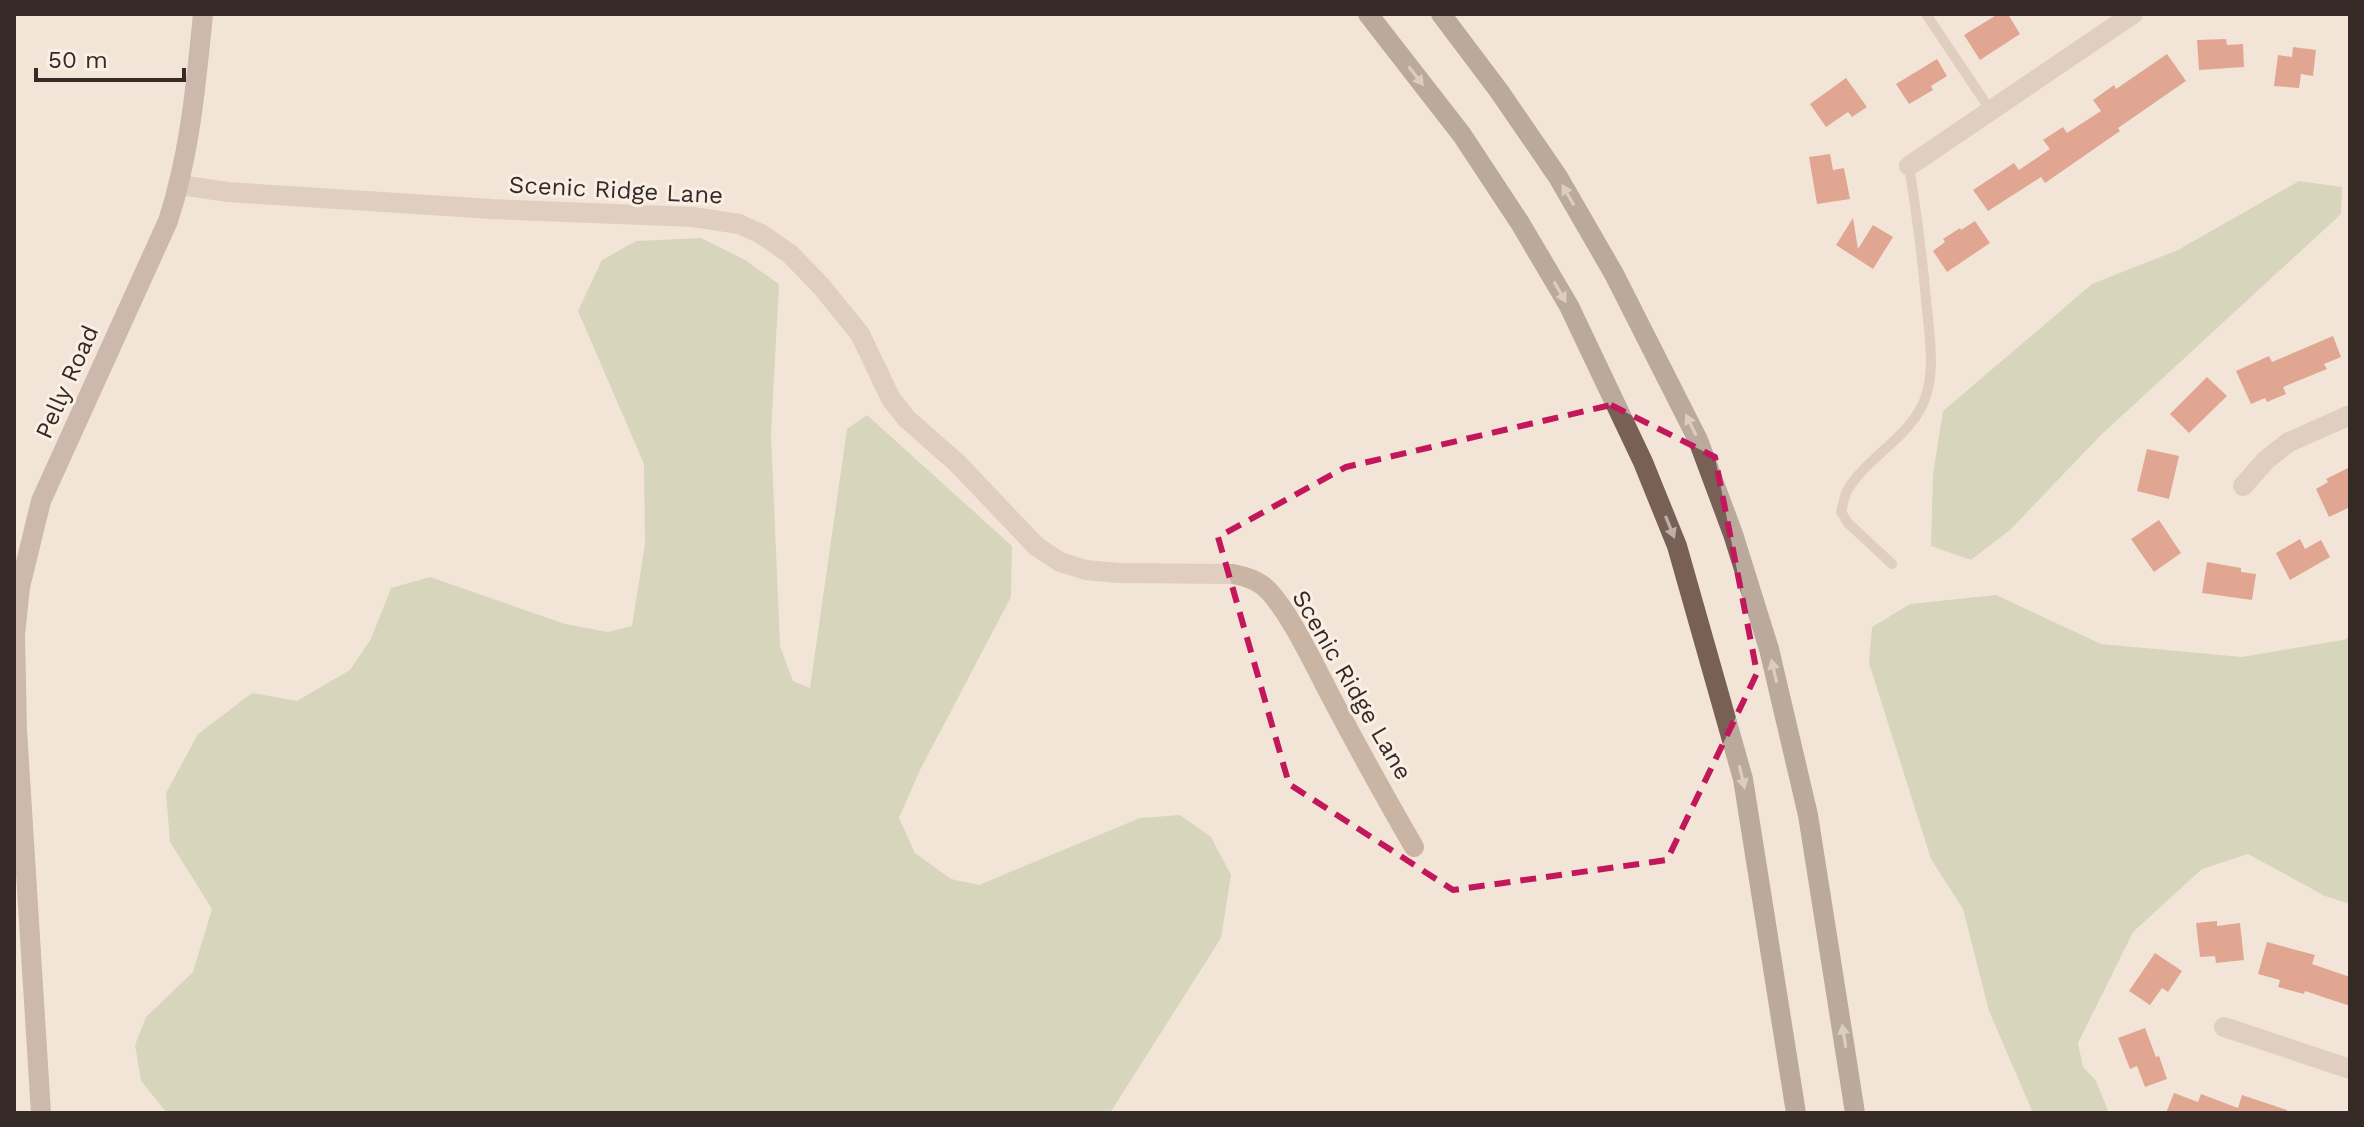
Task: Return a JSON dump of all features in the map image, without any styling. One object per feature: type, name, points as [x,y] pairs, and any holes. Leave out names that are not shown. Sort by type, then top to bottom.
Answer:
[{"type":"main road","points":[[1368,14],[1462,135],[1520,223],[1569,306],[1643,462],[1677,546],[1743,779],[1796,1113]]},
{"type":"main road","points":[[1441,14],[1558,177],[1622,287],[1698,440],[1733,534],[1769,649],[1808,815],[1855,1113]]},
{"type":"street","name":"Pelly Road","points":[[41,1113],[17,730],[15,635],[20,587],[41,501],[168,221],[180,185],[186,159],[203,14]]},
{"type":"street","points":[[1909,166],[2133,14]]},
{"type":"street","name":"Scenic Ridge Lane","points":[[180,185],[228,192],[492,209],[693,217],[739,224],[761,234],[790,254],[852,322],[891,399],[907,419],[957,463],[1036,546],[1060,562],[1086,570],[1233,574],[1262,585],[1274,597],[1304,646],[1414,847]]},
{"type":"street","points":[[2243,486],[2266,460],[2289,442],[2350,415]]},
{"type":"street","points":[[2224,1027],[2350,1069]]},
{"type":"lane","points":[[1926,14],[1991,111]]},
{"type":"lane","points":[[1892,564],[1848,523],[1841,512],[1846,492],[1857,477],[1891,445],[1917,414],[1925,399],[1931,363],[1921,235],[1909,166]]},
{"type":"highlighted area","points":[[1611,405],[1715,457],[1757,673],[1667,860],[1453,890],[1289,784],[1218,537],[1346,467]]},
{"type":"green space","points":[[2299,181],[2342,187],[2341,214],[2100,436],[2010,530],[1971,560],[1931,546],[1933,474],[1943,411],[2092,284],[2178,250]]},
{"type":"green space","points":[[701,238],[745,260],[779,284],[771,433],[780,646],[793,681],[810,688],[847,429],[867,415],[1012,546],[1011,597],[920,770],[899,818],[915,853],[951,879],[979,885],[1140,818],[1180,815],[1211,837],[1231,875],[1221,938],[1110,1113],[167,1113],[141,1081],[135,1045],[146,1017],[193,972],[212,909],[170,842],[166,793],[198,734],[252,693],[297,701],[350,670],[371,639],[391,588],[430,577],[565,624],[608,632],[632,626],[645,544],[644,464],[578,311],[602,260],[636,241]]},
{"type":"green space","points":[[1996,595],[2101,644],[2242,657],[2350,637],[2350,904],[2325,896],[2248,854],[2202,869],[2133,932],[2078,1043],[2083,1067],[2096,1081],[2109,1113],[2033,1113],[1989,1011],[1963,909],[1931,859],[1869,663],[1872,627],[1910,604]]},
{"type":"building","points":[[1998,14],[2008,14],[2020,34],[1980,60],[1964,35]]},
{"type":"building","points":[[2226,39],[2227,45],[2243,44],[2244,67],[2199,70],[2197,40]]},
{"type":"building","points":[[2293,47],[2316,50],[2313,76],[2301,74],[2299,88],[2274,86],[2278,55],[2292,57]]},
{"type":"building","points":[[2167,54],[2186,81],[2045,183],[2041,177],[1988,211],[1973,190],[2014,163],[2019,170],[2050,149],[2043,140],[2063,127],[2067,133],[2101,111],[2093,100],[2114,85],[2116,89]]},
{"type":"building","points":[[1937,59],[1947,76],[1931,86],[1933,90],[1909,104],[1896,84]]},
{"type":"building","points":[[1846,78],[1867,107],[1852,117],[1848,112],[1826,127],[1810,104]]},
{"type":"building","points":[[1830,154],[1833,170],[1844,168],[1850,199],[1817,204],[1809,157]]},
{"type":"building","points":[[1853,218],[1858,249],[1873,225],[1893,237],[1873,269],[1836,245]]},
{"type":"building","points":[[1975,221],[1990,243],[1947,272],[1933,251],[1945,242],[1943,239]]},
{"type":"building","points":[[2333,336],[2341,357],[2324,364],[2327,369],[2283,387],[2286,394],[2267,402],[2265,398],[2251,404],[2236,371],[2269,356],[2272,362]]},
{"type":"building","points":[[2207,377],[2227,396],[2189,433],[2170,414]]},
{"type":"building","points":[[2147,449],[2179,456],[2169,499],[2137,491]]},
{"type":"building","points":[[2350,467],[2350,507],[2329,517],[2316,489],[2328,482],[2326,479]]},
{"type":"building","points":[[2159,520],[2181,553],[2154,572],[2131,539]]},
{"type":"building","points":[[2300,539],[2305,549],[2321,540],[2330,557],[2290,580],[2276,553]]},
{"type":"building","points":[[2207,562],[2256,574],[2252,600],[2202,593]]},
{"type":"building","points":[[2217,921],[2217,926],[2240,923],[2244,960],[2216,963],[2215,956],[2200,957],[2196,923]]},
{"type":"building","points":[[2267,942],[2315,955],[2312,964],[2350,977],[2350,1006],[2305,991],[2304,994],[2278,987],[2280,980],[2258,974]]},
{"type":"building","points":[[2155,953],[2182,971],[2168,992],[2162,988],[2150,1005],[2129,991]]},
{"type":"building","points":[[2145,1028],[2167,1079],[2145,1087],[2137,1066],[2130,1069],[2118,1038]]},
{"type":"building","points":[[2174,1093],[2198,1102],[2201,1094],[2238,1108],[2242,1095],[2287,1110],[2286,1113],[2166,1113]]}]
